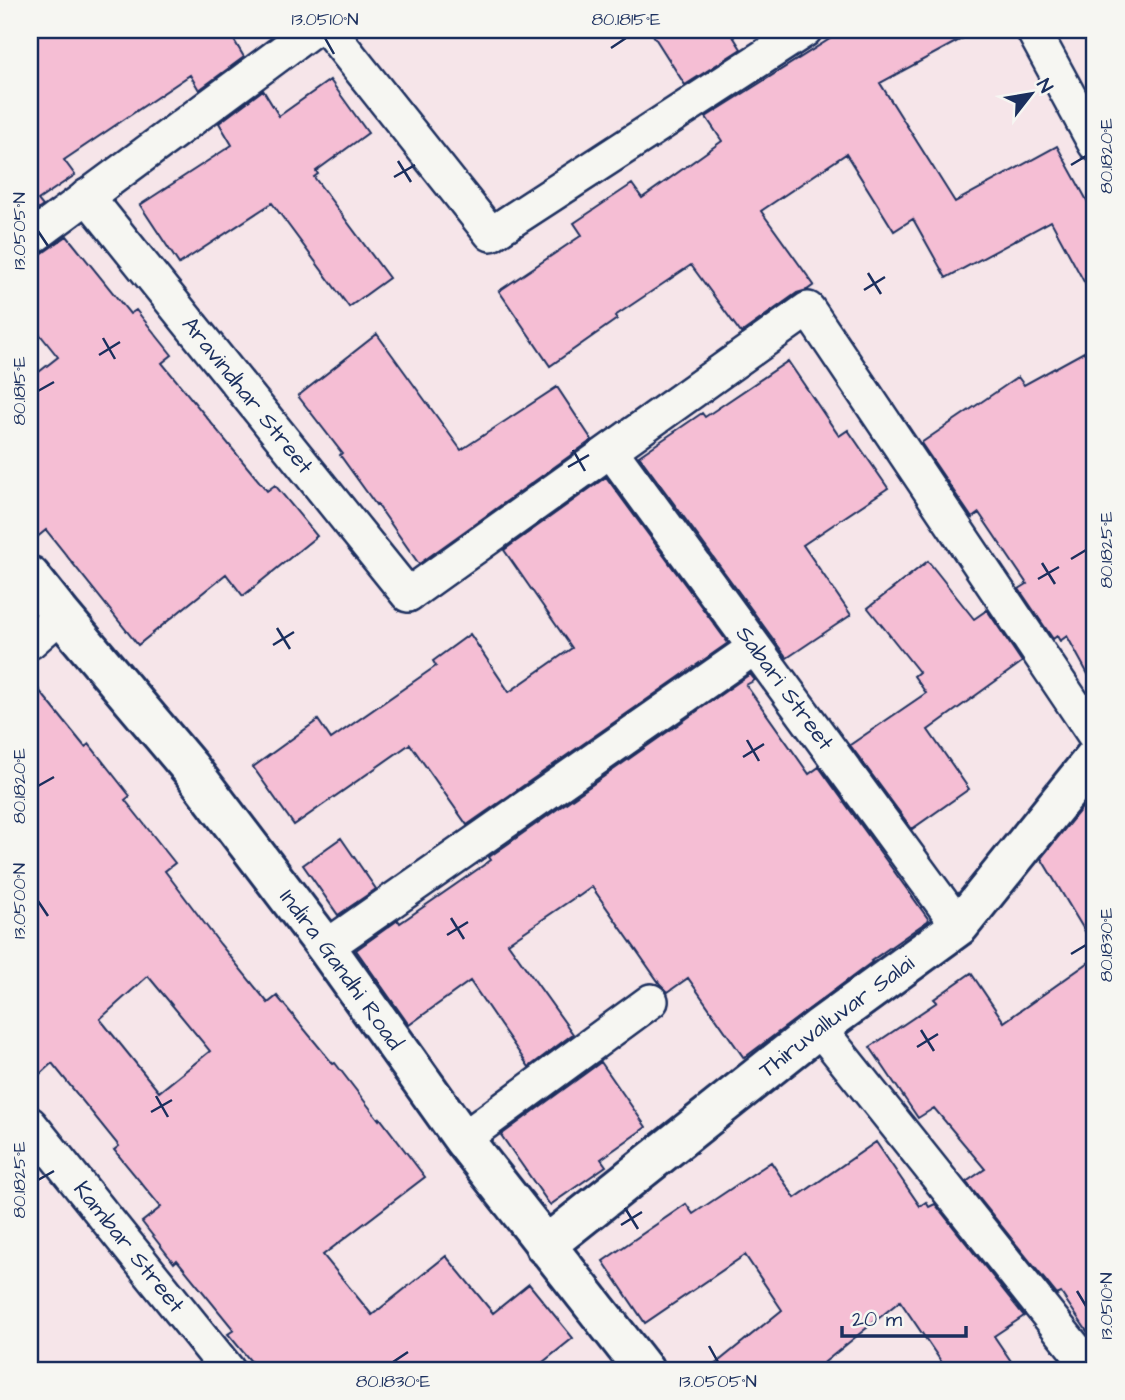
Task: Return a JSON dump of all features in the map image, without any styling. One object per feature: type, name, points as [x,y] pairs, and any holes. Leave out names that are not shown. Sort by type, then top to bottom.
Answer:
[{"type":"street","points":[[30,239],[312,30]]},
{"type":"street","points":[[330,30],[491,234],[805,30]]},
{"type":"street","points":[[1032,30],[1095,144]]},
{"type":"street","name":"Aravindhar Street","points":[[87,195],[408,595],[611,451]]},
{"type":"street","points":[[611,451],[808,309],[1095,736]]},
{"type":"street","name":"Sabari Street","points":[[611,451],[959,926]]},
{"type":"street","name":"Indira Gandhi Road","points":[[30,576],[190,768],[326,947],[463,1139],[644,1370]]},
{"type":"street","points":[[30,642],[61,615]]},
{"type":"street","points":[[326,947],[754,648]]},
{"type":"street","name":"Thiruvalluvar Salai","points":[[545,1246],[819,1028],[959,926],[1095,757]]},
{"type":"street","points":[[463,1139],[651,1001]]},
{"type":"street","points":[[819,1028],[1092,1370]]},
{"type":"street","name":"Kambar Street","points":[[30,1124],[228,1370]]},
{"type":"building","points":[[30,30],[228,30],[244,57],[199,90],[190,75],[64,160],[75,175],[38,200],[43,206],[30,215]]},
{"type":"building","points":[[650,30],[729,30],[741,49],[685,85]]},
{"type":"building","points":[[844,30],[978,30],[880,83],[955,202],[1057,146],[1095,215],[1095,302],[1051,221],[946,278],[913,219],[894,231],[846,154],[761,211],[814,285],[797,293],[741,333],[691,265],[615,316],[617,319],[550,366],[499,291],[582,235],[574,223],[632,184],[642,198],[722,141],[706,117]]},
{"type":"building","points":[[330,80],[368,133],[316,171],[318,174],[314,177],[389,278],[349,307],[272,203],[179,264],[140,205],[232,145],[219,123],[263,90],[279,116]]},
{"type":"building","points":[[67,236],[130,314],[136,310],[172,355],[162,363],[267,491],[275,485],[317,536],[243,596],[226,574],[138,645],[46,530],[30,543],[30,379],[58,357],[30,322],[30,258],[41,254]]},
{"type":"building","points":[[377,334],[461,450],[557,387],[592,440],[419,564],[340,455],[342,453],[298,396]]},
{"type":"building","points":[[1095,346],[1095,687],[1067,636],[1060,641],[1057,636],[1053,639],[1019,589],[1027,584],[979,513],[972,518],[921,443],[1018,377],[1024,385]]},
{"type":"building","points":[[788,361],[839,436],[848,430],[888,488],[803,545],[851,615],[787,658],[639,456],[702,413],[705,417]]},
{"type":"building","points":[[606,477],[728,643],[467,825],[410,744],[294,825],[253,767],[318,720],[331,739],[436,666],[433,661],[470,634],[509,692],[572,648],[504,550]]},
{"type":"building","points":[[928,561],[974,619],[987,610],[1022,662],[928,730],[969,789],[912,829],[850,745],[926,693],[914,676],[919,672],[868,608]]},
{"type":"building","points":[[750,674],[755,680],[746,685],[809,774],[819,767],[929,920],[744,1058],[688,978],[668,992],[660,984],[592,887],[508,943],[573,1034],[529,1067],[470,981],[409,1025],[356,950],[491,860],[489,857]]},
{"type":"building","points":[[30,679],[85,747],[89,744],[130,796],[125,800],[175,863],[165,871],[220,944],[268,1003],[277,996],[333,1064],[335,1063],[379,1120],[380,1118],[425,1177],[323,1255],[372,1315],[446,1256],[493,1313],[529,1284],[573,1338],[533,1370],[258,1370],[228,1334],[234,1330],[177,1260],[174,1263],[142,1222],[161,1207],[114,1150],[119,1146],[52,1063],[30,1083]],"holes":[[[148,976],[210,1051],[159,1092],[100,1019]]]},
{"type":"building","points":[[1095,801],[1095,948],[1041,858],[1081,809]]},
{"type":"building","points":[[341,838],[376,889],[338,915],[303,865]]},
{"type":"building","points":[[1095,958],[1095,1343],[1061,1293],[1057,1295],[966,1182],[985,1169],[934,1108],[918,1118],[870,1047],[937,1002],[934,999],[971,973],[1004,1022]]},
{"type":"building","points":[[601,1062],[646,1127],[601,1159],[606,1166],[550,1205],[501,1135]]},
{"type":"building","points":[[876,1142],[920,1206],[926,1202],[929,1207],[935,1204],[1024,1316],[994,1336],[1017,1370],[947,1370],[900,1301],[815,1370],[708,1370],[782,1310],[745,1255],[645,1323],[603,1261],[686,1204],[693,1214],[771,1162],[795,1198]]}]
